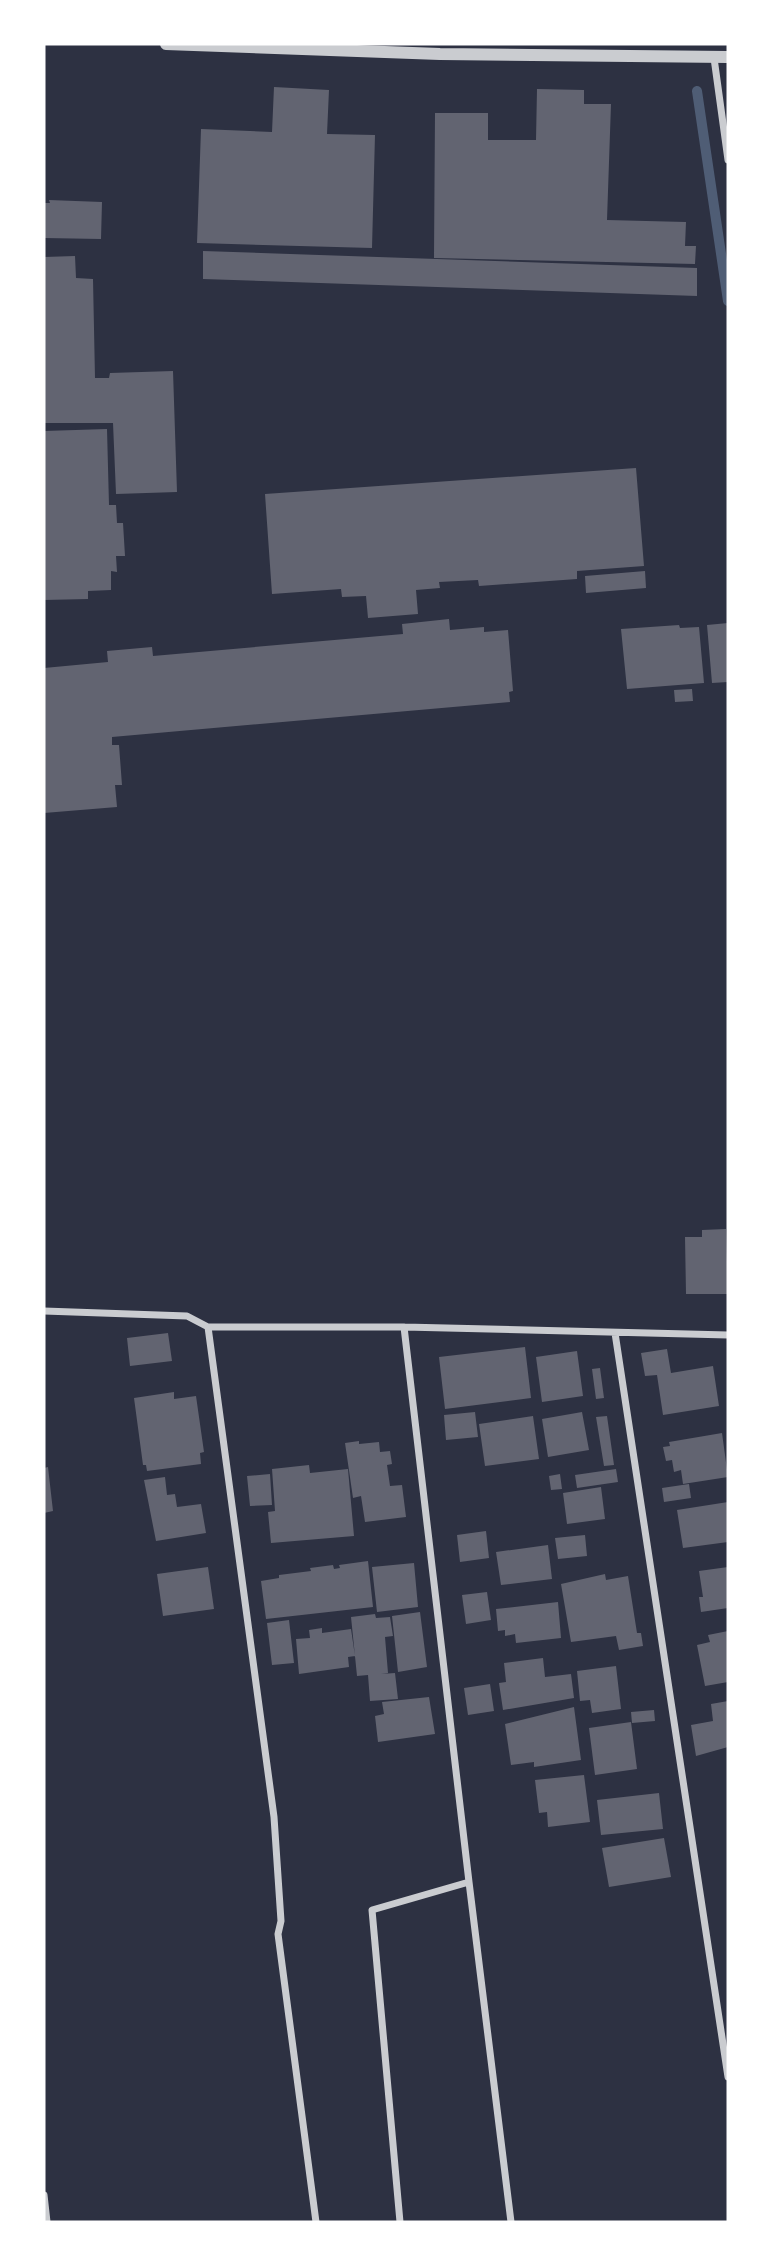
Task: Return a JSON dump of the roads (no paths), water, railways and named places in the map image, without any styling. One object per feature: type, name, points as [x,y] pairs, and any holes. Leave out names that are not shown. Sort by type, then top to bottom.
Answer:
[{"type":"street","points":[[166,44],[440,54],[728,57]]},
{"type":"street","points":[[714,58],[728,160]]},
{"type":"street","points":[[44,1311],[187,1316],[208,1326],[404,1327],[728,1335]]},
{"type":"street","points":[[208,1326],[274,1817],[282,1921],[278,1934],[316,2222]]},
{"type":"street","points":[[404,1327],[511,2222]]},
{"type":"street","points":[[615,1333],[728,2077]]},
{"type":"street","points":[[400,2222],[372,1910],[469,1882]]},
{"type":"street","points":[[44,2196],[47,2222]]},
{"type":"waterway","points":[[697,91],[728,301]]}]
